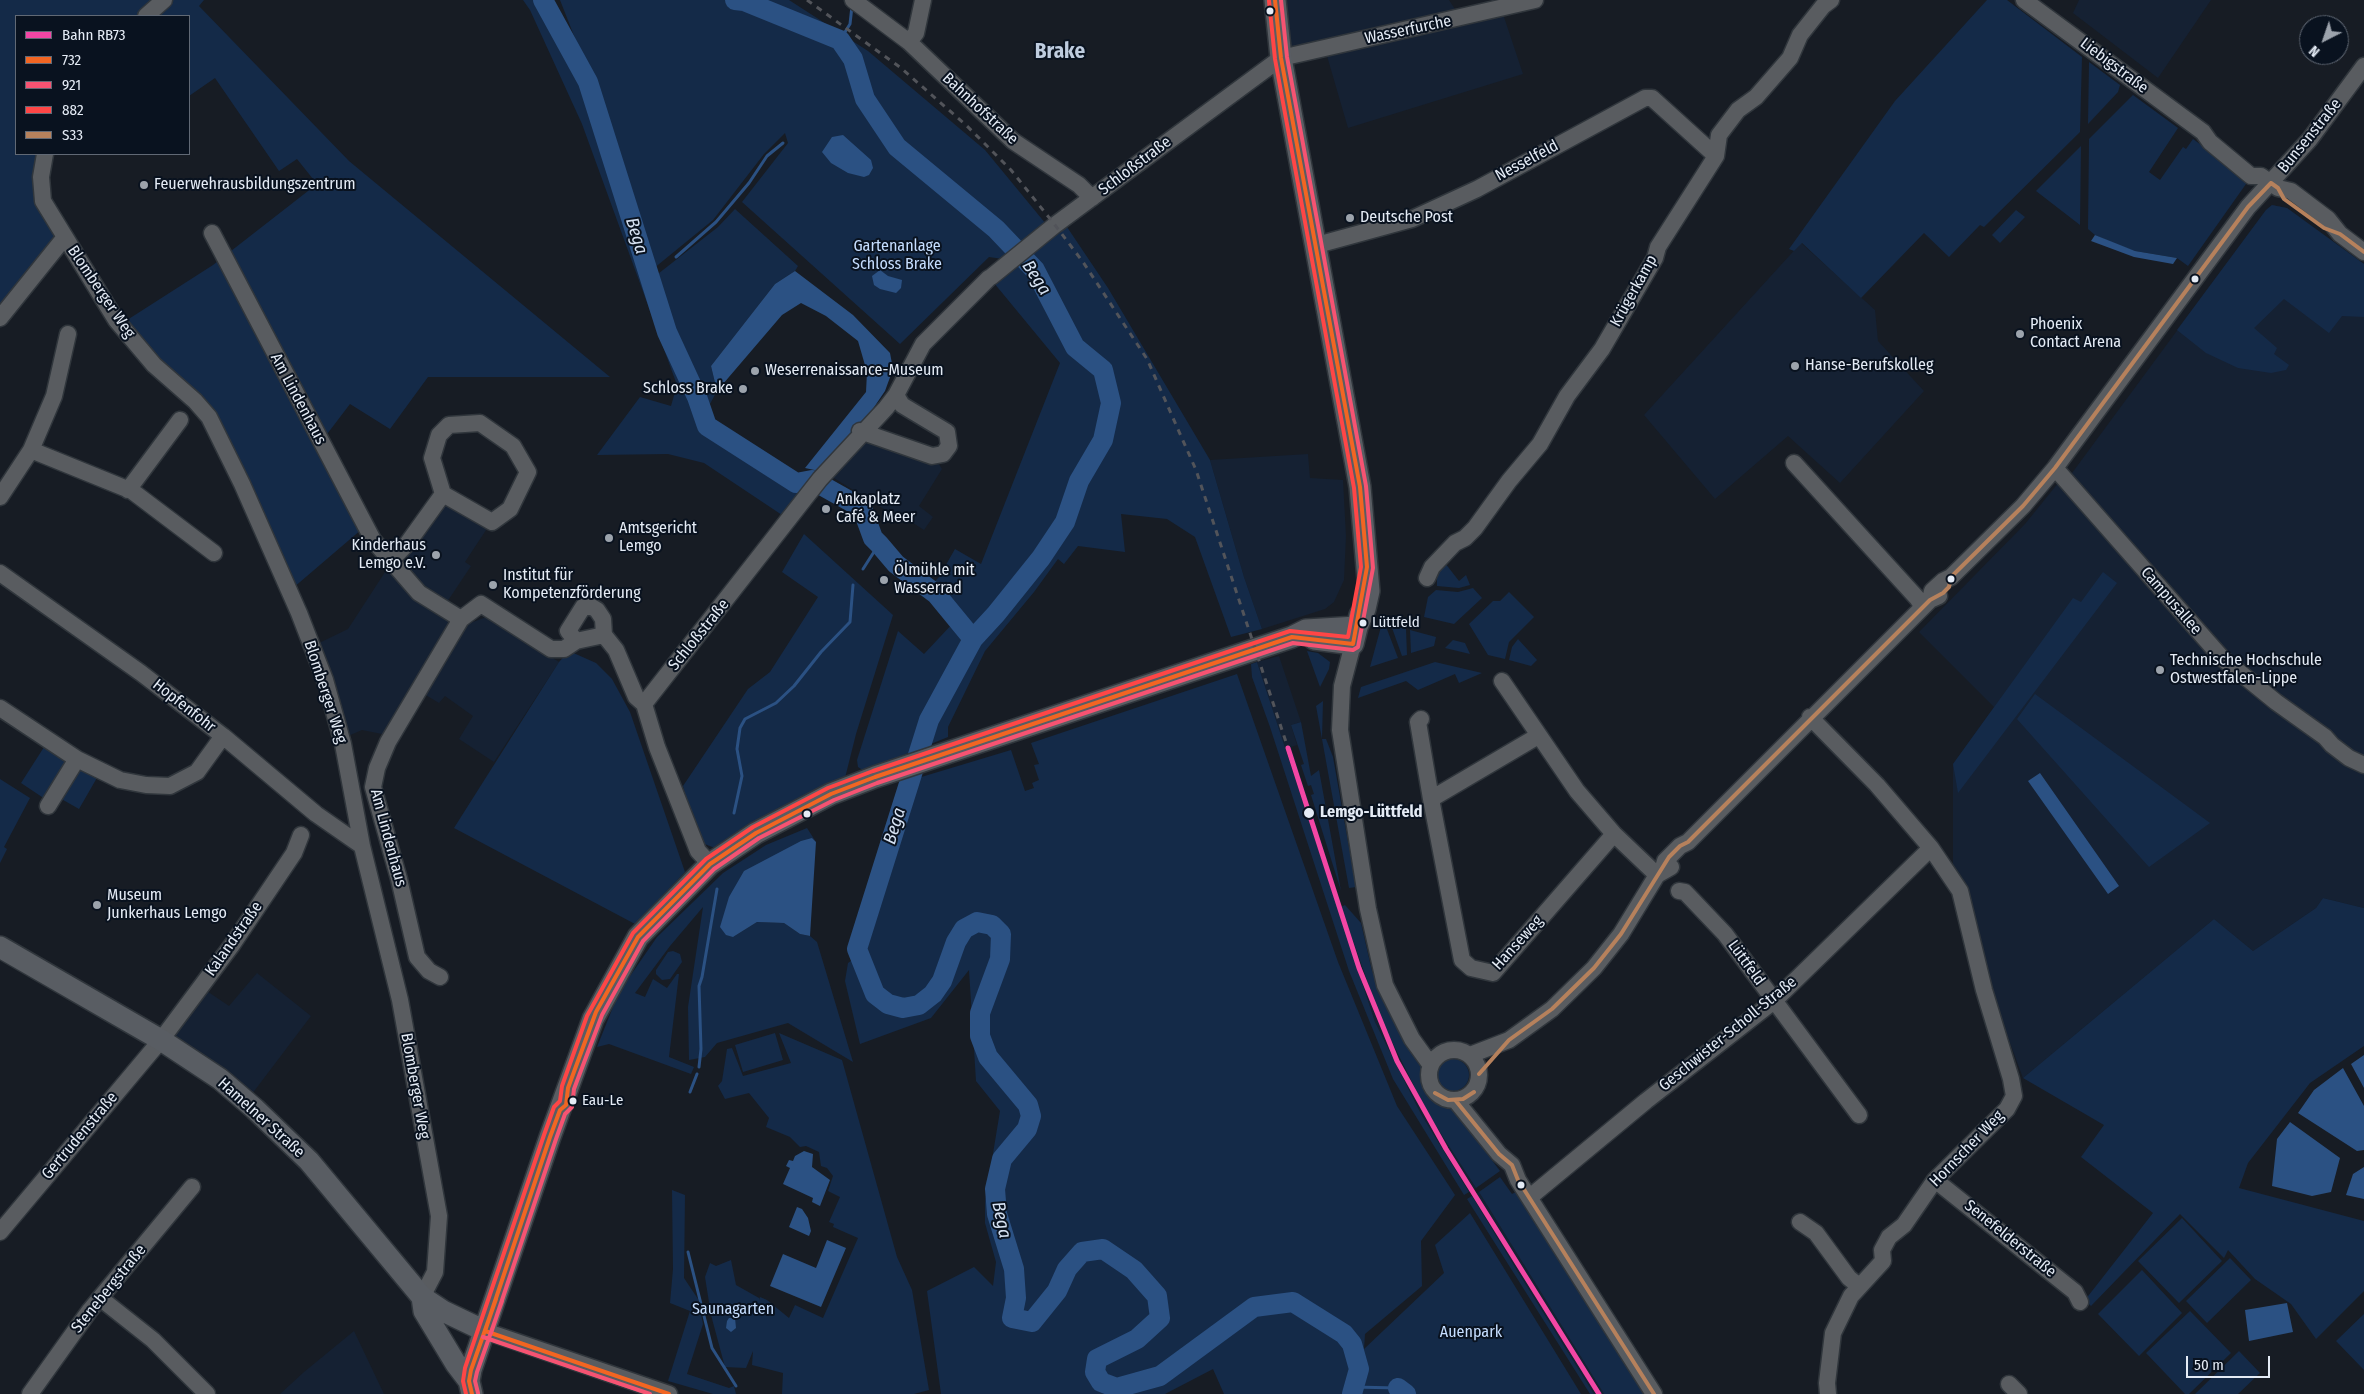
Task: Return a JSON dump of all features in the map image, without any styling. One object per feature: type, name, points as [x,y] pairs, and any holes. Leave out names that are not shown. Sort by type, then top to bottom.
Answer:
[{"type":"main road","points":[[471,1388],[485,1331],[593,1019],[638,937],[710,864],[756,833],[831,794],[874,777],[1292,637],[1355,636],[1365,609],[1369,591],[1360,487],[1317,245],[1281,58],[1275,0]]},
{"type":"main road","name":"Hamelner Straße","points":[[0,947],[161,1040],[220,1079],[282,1134],[358,1218],[422,1297],[443,1311],[485,1331]]},
{"type":"main road","points":[[422,1297],[424,1312],[471,1388]]},
{"type":"street","points":[[147,15],[164,0]]},
{"type":"street","name":"Bahnhofstraße","points":[[853,0],[909,42],[1013,141],[1079,185],[1092,198]]},
{"type":"street","points":[[909,42],[916,33],[923,0]]},
{"type":"street","name":"Wasserfurche","points":[[1281,58],[1499,5],[1534,0]]},
{"type":"street","name":"Krügerkamp","points":[[1427,578],[1432,567],[1455,543],[1465,538],[1475,528],[1509,481],[1540,444],[1566,396],[1602,349],[1655,258],[1658,248],[1716,156],[1719,135],[1738,110],[1756,97],[1790,58],[1800,35],[1822,6],[1831,0]]},
{"type":"street","name":"Liebigstraße","points":[[2024,0],[2203,132],[2210,142],[2251,176],[2270,182],[2284,199],[2324,228],[2340,234],[2364,252]]},
{"type":"street","name":"Schloßstraße","points":[[644,704],[820,479],[896,396],[923,344],[965,300],[1034,242],[1281,58]]},
{"type":"street","name":"Bunsenstraße","points":[[1479,1074],[1509,1040],[1552,1009],[1594,968],[1621,934],[1669,857],[1680,846],[1688,842],[1810,717],[1926,603],[1943,593],[1948,587],[1951,577],[2059,472],[2248,207],[2310,139],[2364,66]]},
{"type":"street","name":"Nesselfeld","points":[[1317,245],[1412,219],[1477,189],[1645,98],[1652,98],[1716,156]]},
{"type":"street","name":"Blomberger Weg","points":[[44,155],[41,177],[43,201],[116,320],[154,364],[195,401],[209,417],[272,552],[322,672],[336,714],[362,846],[400,1000],[439,1216],[435,1272],[422,1297]]},
{"type":"street","name":"Am Lindenhaus","points":[[212,233],[373,540],[419,593],[461,619]]},
{"type":"street","points":[[0,318],[65,237]]},
{"type":"street","points":[[0,497],[31,450],[54,396],[68,334]]},
{"type":"street","points":[[863,432],[932,456],[939,456],[947,451],[950,440],[947,432],[902,405],[896,396]]},
{"type":"street","points":[[128,490],[180,420]]},
{"type":"street","points":[[480,423],[513,446],[528,472],[510,509],[492,522],[443,494],[432,458],[439,435],[449,425],[480,423]]},
{"type":"street","points":[[31,450],[128,490],[214,553]]},
{"type":"street","points":[[1794,463],[1917,598],[1926,603]]},
{"type":"street","name":"Campusallee","points":[[2059,472],[2222,658],[2276,702],[2325,736],[2332,746],[2364,765]]},
{"type":"street","points":[[390,561],[407,544],[443,494]]},
{"type":"street","name":"Hopfenfohr","points":[[0,573],[141,673],[223,736],[316,814],[362,846]]},
{"type":"street","name":"Am Lindenhaus","points":[[440,978],[429,971],[417,957],[399,879],[372,787],[377,768],[388,742],[461,619],[481,604],[551,649],[564,649],[576,641],[604,635]]},
{"type":"street","points":[[576,641],[568,631],[583,607],[592,607],[597,610],[603,619],[604,635],[616,650],[636,697],[644,704],[657,747],[698,851],[710,864]]},
{"type":"street","points":[[1355,636],[1342,686],[1340,730],[1368,910],[1385,985],[1406,1027],[1435,1059]]},
{"type":"street","points":[[1502,681],[1577,791],[1614,834],[1660,873]]},
{"type":"street","points":[[0,708],[77,759],[120,780],[146,785],[170,786],[197,772],[223,736]]},
{"type":"street","name":"Hornscher Weg","points":[[1810,717],[1877,785],[1934,852],[1960,891],[1984,990],[2011,1079],[2014,1096],[2007,1109],[1935,1180],[1904,1225],[1889,1237],[1882,1250],[1883,1261],[1859,1286],[1833,1333],[1827,1383],[1828,1394]]},
{"type":"street","name":"Hanseweg","points":[[1421,719],[1418,722],[1431,799],[1462,960],[1471,968],[1493,974],[1614,834]]},
{"type":"street","points":[[1431,799],[1538,736]]},
{"type":"street","points":[[48,806],[77,759]]},
{"type":"street","name":"Kalandstraße","points":[[161,1040],[232,945],[294,854],[301,835]]},
{"type":"street","name":"Geschwister-Scholl-Straße","points":[[1530,1198],[1646,1101],[1774,1001],[1934,852]]},
{"type":"street","name":"Lüttfeld","points":[[1679,891],[1685,892],[1725,934],[1859,1115]]},
{"type":"street","name":"Gertrudenstraße","points":[[0,1232],[161,1040]]},
{"type":"street","name":"Bunsenstraße","points":[[1470,1055],[1509,1040]]},
{"type":"street","points":[[1455,1050],[1470,1055],[1475,1061],[1479,1074],[1477,1086],[1462,1098],[1448,1100],[1435,1093],[1428,1079],[1435,1059],[1455,1050]]},
{"type":"street","points":[[1462,1098],[1481,1131],[1499,1154],[1512,1164],[1518,1180],[1654,1394]]},
{"type":"street","name":"Senefelderstraße","points":[[1935,1180],[2075,1292],[2080,1302]]},
{"type":"street","name":"Stenebergstraße","points":[[30,1394],[100,1298],[192,1187]]},
{"type":"street","points":[[1800,1222],[1816,1233],[1850,1278],[1859,1286]]},
{"type":"street","points":[[100,1298],[153,1340],[207,1394]]},
{"type":"street","points":[[485,1331],[669,1394]]},
{"type":"shaded area","points":[[1282,0],[1449,0],[1464,23],[1503,14],[1523,74],[1348,128],[1327,56],[1288,62]]},
{"type":"shaded area","points":[[2079,0],[2211,0],[2158,78],[2073,13]]},
{"type":"shaded area","points":[[843,135],[871,160],[873,168],[869,175],[864,177],[848,173],[831,163],[822,152],[832,137]]},
{"type":"shaded area","name":"Technische Hochschule Ostwestfalen-Lippe","points":[[2272,205],[2287,208],[2364,264],[2364,908],[2323,898],[2316,908],[2253,951],[2214,919],[2023,1078],[1987,981],[1953,865],[1953,764],[1994,707],[1919,632],[2025,524],[2059,482],[2072,473],[2266,210]]},
{"type":"shaded area","points":[[2095,235],[2135,251],[2177,258],[2173,264],[2134,257],[2091,241]]},
{"type":"shaded area","name":"Hanse-Berufskolleg","points":[[1801,243],[1875,310],[1878,341],[1924,391],[1840,483],[1788,436],[1715,499],[1644,415]]},
{"type":"shaded area","points":[[880,270],[888,276],[902,280],[901,288],[896,293],[880,289],[874,285],[872,276]]},
{"type":"shaded area","points":[[795,271],[853,315],[890,353],[893,369],[885,391],[862,425],[819,471],[805,468],[866,392],[867,372],[858,341],[826,316],[801,303],[782,315],[717,391],[711,366],[775,284]]},
{"type":"shaded area","points":[[865,437],[937,461],[942,469],[919,506],[933,517],[924,530],[899,514],[897,517],[829,475]]},
{"type":"shaded area","points":[[1308,454],[1310,478],[1343,480],[1346,536],[1344,580],[1334,602],[1325,609],[1262,629],[1244,577],[1210,460]]},
{"type":"shaded area","name":"Kinderhaus Lemgo e.V.","points":[[445,498],[490,524],[465,562],[471,566],[445,605],[396,564]]},
{"type":"shaded area","points":[[387,569],[415,598],[462,626],[489,616],[559,662],[494,762],[459,739],[473,716],[445,696],[439,703],[416,689],[387,735],[362,730],[348,736],[317,644],[348,629]]},
{"type":"shaded area","points":[[1279,656],[1301,722],[1291,725],[1297,745],[1291,747],[1363,971],[1381,1020],[1427,1112],[1476,1188],[1469,1192],[1421,1114],[1375,1022],[1257,662]]},
{"type":"shaded area","points":[[2040,773],[2119,886],[2108,894],[2028,781]]},
{"type":"shaded area","points":[[812,838],[816,842],[810,936],[800,934],[784,923],[757,922],[733,937],[726,935],[720,927],[729,897],[744,871],[801,841]]},
{"type":"shaded area","points":[[257,973],[311,1016],[252,1094],[172,1035],[204,989],[229,1006]]},
{"type":"shaded area","points":[[2364,1055],[2364,1088],[2351,1064]]},
{"type":"shaded area","points":[[2343,1068],[2364,1106],[2364,1150],[2357,1151],[2298,1113],[2314,1090]]},
{"type":"shaded area","points":[[2290,1122],[2340,1158],[2331,1192],[2312,1196],[2272,1186],[2277,1139]]},
{"type":"shaded area","points":[[804,1151],[813,1154],[812,1167],[830,1180],[820,1206],[812,1202],[813,1198],[783,1184],[790,1168],[786,1166],[789,1160],[793,1161],[795,1156]]},
{"type":"shaded area","points":[[2364,1167],[2364,1199],[2346,1195],[2353,1174]]},
{"type":"shaded area","points":[[1479,1192],[1604,1394],[1594,1394],[1518,1272],[1472,1196]]},
{"type":"shaded area","points":[[797,1207],[802,1209],[808,1218],[811,1231],[809,1236],[789,1227]]},
{"type":"shaded area","points":[[827,1240],[846,1248],[821,1307],[770,1286],[783,1254],[816,1268]]},
{"type":"shaded area","points":[[2287,1303],[2293,1332],[2249,1341],[2245,1310]]},
{"type":"shaded area","points":[[729,1318],[735,1318],[736,1328],[731,1332],[726,1328],[727,1321]]},
{"type":"shaded area","points":[[354,1331],[384,1394],[280,1394],[304,1372]]},
{"type":"green space","points":[[0,0],[153,0],[137,15],[15,15],[15,155],[40,155],[58,239],[0,311]]},
{"type":"green space","points":[[171,0],[204,0],[199,6],[349,161],[610,377],[428,377],[390,429],[350,404],[318,446],[362,529],[293,588],[212,413],[156,362],[124,322],[213,265],[317,184],[297,159],[279,171],[215,78],[190,95],[190,15],[154,15]]},
{"type":"green space","points":[[523,0],[538,0],[585,83],[665,333],[695,399],[700,397],[671,333],[654,277],[718,227],[735,209],[798,266],[795,271],[775,284],[711,366],[717,391],[697,428],[801,494],[782,515],[704,463],[668,454],[597,455],[640,397],[671,406],[677,385],[582,124],[530,10]]},
{"type":"green space","name":"Gartenanlage Schloss Brake","points":[[560,0],[789,0],[868,51],[985,150],[1046,224],[1003,259],[989,257],[900,344],[742,202],[788,143],[785,133],[764,154],[713,220],[653,269],[591,79]]},
{"type":"green space","points":[[1987,0],[2007,0],[2082,57],[2080,132],[1984,227],[1980,225],[1949,257],[1924,233],[1861,298],[1802,243],[1794,251],[1789,249],[1895,101]]},
{"type":"green space","points":[[2089,62],[2120,85],[2118,92],[2088,124]]},
{"type":"green space","points":[[2133,95],[2178,128],[2149,172],[2160,180],[2183,147],[2186,149],[2193,139],[2246,178],[2246,184],[2188,266],[2177,258],[2135,251],[2117,245],[2095,235],[2088,229],[2089,139]]},
{"type":"green space","points":[[2081,146],[2080,225],[2036,191]]},
{"type":"green space","points":[[2272,205],[2287,208],[2364,264],[2364,317],[2342,316],[2329,333],[2284,299],[2254,328],[2277,348],[2274,354],[2289,365],[2286,370],[2271,373],[2238,368],[2206,353],[2177,330],[2266,210]]},
{"type":"green space","points":[[2016,210],[2025,217],[2000,243],[1992,235]]},
{"type":"green space","points":[[1067,227],[1108,288],[1210,460],[1244,577],[1262,629],[1231,637],[1195,537],[1167,519],[1121,514],[1125,552],[1078,546],[1064,564],[1058,559],[1034,592],[985,651],[948,727],[948,737],[864,771],[858,767],[857,760],[898,631],[924,654],[955,621],[938,602],[925,592],[939,577],[955,549],[981,564],[1060,363],[994,283],[1034,249]]},
{"type":"green space","points":[[804,534],[893,615],[856,734],[845,778],[792,801],[715,848],[702,843],[695,831],[683,786],[748,689],[770,672],[818,597],[782,572]]},
{"type":"green space","points":[[1445,563],[1459,581],[1466,575],[1470,585],[1459,588],[1437,586],[1437,574]]},
{"type":"green space","points":[[2103,572],[2117,583],[1958,793],[1953,764],[2073,598],[2081,602]]},
{"type":"green space","points":[[1473,588],[1482,598],[1454,624],[1424,617],[1428,597],[1436,590],[1458,592]]},
{"type":"green space","points":[[1509,592],[1534,617],[1509,642],[1505,659],[1488,655],[1469,624],[1493,601],[1500,601]]},
{"type":"green space","points":[[1382,623],[1385,624],[1398,658],[1370,667]]},
{"type":"green space","points":[[1391,625],[1406,629],[1407,655],[1402,656]]},
{"type":"green space","points":[[1410,630],[1436,637],[1434,646],[1411,653]]},
{"type":"green space","points":[[1518,639],[1537,660],[1531,666],[1509,660],[1512,647]]},
{"type":"green space","points":[[1453,640],[1465,643],[1470,654],[1445,648]]},
{"type":"green space","points":[[569,651],[596,663],[612,679],[630,712],[685,872],[635,924],[454,828],[559,662]]},
{"type":"green space","points":[[1307,651],[1318,653],[1330,662],[1329,669],[1320,687]]},
{"type":"green space","points":[[1257,662],[1375,1022],[1421,1114],[1469,1192],[1464,1195],[1393,1079],[1349,971],[1252,677],[1251,664]]},
{"type":"green space","points":[[1435,662],[1482,673],[1459,683],[1455,674],[1418,690],[1406,681],[1358,698],[1361,687]]},
{"type":"green space","name":"Auenpark","points":[[1237,674],[1338,962],[1397,1106],[1455,1195],[1421,1241],[1422,1286],[1365,1334],[1364,1349],[1444,1273],[1435,1245],[1470,1213],[1581,1394],[1224,1394],[1213,1369],[1165,1394],[941,1394],[927,1291],[974,1267],[993,1286],[996,1262],[985,1223],[985,1202],[1000,1111],[976,1081],[969,970],[931,1018],[860,1044],[845,981],[848,963],[865,951],[918,778],[1011,750],[1025,791],[1034,788],[1032,783],[1039,780],[1034,765],[1039,764],[1031,743]]},
{"type":"green space","points":[[2035,694],[2210,823],[2149,867],[2017,719]]},
{"type":"green space","points":[[1323,701],[1322,739],[1326,739],[1333,757],[1356,887],[1349,888],[1316,706]]},
{"type":"green space","points":[[1301,722],[1311,776],[1319,770],[1341,891],[1311,795],[1314,794],[1311,785],[1308,786],[1301,765],[1304,764],[1291,725]]},
{"type":"green space","points":[[46,744],[72,760],[48,801],[21,783]]},
{"type":"green space","points":[[78,764],[98,776],[79,809],[58,797]]},
{"type":"green space","points":[[0,779],[30,798],[4,847],[7,849],[0,863]]},
{"type":"green space","points":[[807,828],[816,842],[812,838],[733,937],[757,922],[784,923],[800,934],[810,936],[817,942],[853,1062],[788,1023],[717,1043],[705,1057],[689,1060],[688,1007],[703,907],[670,946],[635,993],[645,997],[653,979],[667,988],[677,974],[679,974],[669,1057],[694,1067],[691,1074],[609,1044],[597,1047],[619,992],[657,937],[723,873],[766,845]]},
{"type":"green space","points":[[2323,898],[2364,908],[2364,1046],[2310,1083],[2248,1163],[2239,1188],[2364,1221],[2364,1291],[2316,1339],[2291,1304],[2255,1279],[2228,1250],[2224,1258],[2180,1214],[2091,1306],[2085,1300],[2153,1213],[2081,1157],[2104,1125],[2023,1078],[2214,919],[2253,951],[2316,908]]},
{"type":"green space","points":[[1345,905],[1361,923],[1372,971],[1393,1019],[1425,1064],[1424,1077],[1427,1088],[1438,1100],[1451,1105],[1500,1171],[1476,1188],[1427,1112],[1381,1020],[1341,907]]},
{"type":"green space","points":[[673,951],[680,954],[682,962],[670,979],[662,980],[656,974],[656,970],[668,952]]},
{"type":"green space","points":[[775,1033],[783,1060],[743,1072],[735,1045]]},
{"type":"green space","name":"Saunagarten","points":[[779,1033],[842,1060],[897,1257],[912,1290],[929,1390],[914,1394],[782,1394],[783,1373],[752,1365],[753,1351],[746,1368],[725,1367],[711,1315],[705,1277],[710,1263],[716,1266],[731,1260],[736,1285],[759,1298],[759,1300],[760,1297],[767,1300],[789,1318],[795,1305],[823,1318],[858,1238],[833,1227],[834,1224],[829,1222],[840,1197],[828,1191],[833,1176],[827,1168],[821,1166],[819,1152],[806,1146],[800,1147],[790,1137],[766,1127],[769,1118],[749,1093],[725,1099],[718,1086],[722,1081],[727,1049],[732,1048],[743,1076],[791,1063]]},
{"type":"green space","points":[[1453,1059],[1459,1060],[1464,1064],[1468,1069],[1468,1081],[1464,1086],[1459,1090],[1453,1091],[1447,1090],[1442,1086],[1438,1081],[1437,1075],[1438,1069],[1442,1064],[1447,1060]]},
{"type":"green space","points":[[1500,1177],[1512,1194],[1516,1192],[1647,1394],[1604,1394],[1479,1192]]},
{"type":"green space","points":[[672,1190],[685,1195],[684,1278],[698,1299],[703,1324],[687,1374],[729,1388],[734,1386],[736,1394],[713,1394],[668,1381],[690,1311],[670,1303],[673,1269]]},
{"type":"green space","points":[[1472,1196],[1594,1394],[1590,1394],[1467,1199]]},
{"type":"green space","points":[[2182,1218],[2222,1261],[2179,1303],[2138,1261]]},
{"type":"green space","points":[[2230,1258],[2251,1280],[2207,1323],[2186,1301]]},
{"type":"green space","points":[[2142,1270],[2182,1313],[2139,1356],[2098,1314]]},
{"type":"green space","points":[[2190,1311],[2231,1353],[2189,1394],[2185,1394],[2146,1353]]},
{"type":"green space","points":[[2364,1314],[2364,1370],[2336,1341]]},
{"type":"green space","points":[[2239,1351],[2260,1373],[2238,1394],[2195,1394]]},
{"type":"waterway","name":"Bega","points":[[543,0],[588,82],[667,332],[697,397],[707,426],[796,483],[812,480],[862,508],[873,538],[896,564],[936,594],[973,639],[929,720],[857,949],[875,994],[888,1004],[903,1008],[919,1005],[933,994],[942,981],[956,942],[964,929],[977,922],[992,925],[1001,934],[1000,959],[980,1013],[980,1036],[988,1057],[1028,1105],[1031,1116],[1027,1129],[1002,1159],[995,1189],[997,1214],[1014,1269],[1016,1298],[1012,1318],[1032,1322],[1057,1291],[1067,1269],[1082,1252],[1103,1249],[1134,1270],[1157,1296],[1160,1318],[1137,1339],[1097,1359],[1095,1372],[1101,1382],[1117,1388],[1160,1376],[1254,1307],[1293,1302],[1344,1334],[1352,1344],[1359,1369],[1352,1394]]},
{"type":"waterway","name":"Bega","points":[[735,0],[744,1],[840,40],[853,59],[865,99],[897,147],[996,229],[1035,270],[1075,347],[1103,370],[1111,403],[1103,440],[1079,481],[1065,522],[1041,558],[996,614],[973,639]]},
{"type":"waterway","points":[[840,40],[850,24],[852,6]]},
{"type":"waterway","points":[[676,257],[716,222],[749,183],[767,156],[783,143]]},
{"type":"waterway","points":[[863,569],[879,544]]},
{"type":"waterway","points":[[734,813],[742,776],[737,749],[740,728],[745,719],[776,703],[794,686],[821,652],[850,622],[853,585]]},
{"type":"waterway","points":[[699,1067],[701,1049],[699,986],[717,889]]},
{"type":"waterway","points":[[690,1092],[697,1074]]},
{"type":"waterway","points":[[688,1252],[712,1348],[736,1386]]},
{"type":"waterway","name":"Bega","points":[[1353,1387],[1398,1388]]},
{"type":"waterway","name":"Bega","points":[[1398,1388],[1406,1394]]},
{"type":"railway","points":[[807,0],[901,68],[967,126],[1011,170],[1083,262],[1147,359],[1196,470],[1288,748]]},
{"type":"rail line","name":"RB73","points":[[1288,748],[1359,968],[1397,1061],[1446,1149],[1599,1394]]},
{"type":"transit line","name":"732","points":[[485,1331],[550,1137],[560,1110],[566,1105],[568,1088],[596,1012],[638,937],[710,864],[756,833],[831,794],[875,777],[1292,637],[1353,644],[1367,567],[1360,487],[1281,58],[1275,0]]},
{"type":"transit line","name":"921","points":[[491,1333],[556,1139],[565,1114],[572,1107],[574,1089],[602,1015],[643,941],[714,869],[759,838],[834,800],[877,783],[1293,643],[1353,650],[1358,647],[1373,568],[1366,486],[1287,57],[1281,0]]},
{"type":"transit line","name":"882","points":[[466,1394],[463,1381],[465,1368],[544,1135],[554,1107],[560,1101],[562,1086],[587,1016],[633,933],[706,859],[753,827],[828,788],[873,771],[1290,631],[1348,637],[1361,567],[1354,488],[1275,59],[1269,1]]},
{"type":"transit line","name":"S33","points":[[2271,183],[2278,188],[2284,199],[2324,228],[2340,234],[2364,252]]},
{"type":"transit line","name":"S33","points":[[1479,1074],[1509,1040],[1552,1009],[1594,968],[1621,934],[1669,857],[1680,846],[1688,842],[1930,600],[1943,593],[1949,587],[1951,577],[2023,506],[2055,468],[2248,207],[2271,183]]},
{"type":"transit line","name":"S33","points":[[1435,1093],[1448,1100],[1463,1099],[1474,1092]]},
{"type":"transit line","name":"S33","points":[[1456,1101],[1499,1154],[1512,1165],[1518,1180],[1654,1394]]},
{"type":"transit line","name":"732","points":[[472,1394],[469,1381],[471,1370],[496,1299]]},
{"type":"transit line","name":"921","points":[[478,1393],[475,1381],[477,1372],[502,1301]]},
{"type":"transit line","name":"732","points":[[485,1331],[669,1394]]},
{"type":"transit line","name":"921","points":[[483,1337],[650,1394]]},
{"type":"place","name":"Feuerwehrausbildungszentrum","points":[[144,185]]},
{"type":"place","name":"Deutsche Post","points":[[1350,218]]},
{"type":"place","name":"Phoenix Contact Arena","points":[[2020,334]]},
{"type":"place","name":"Hanse-Berufskolleg","points":[[1795,366]]},
{"type":"place","name":"Weserrenaissance-Museum","points":[[755,371]]},
{"type":"place","name":"Schloss Brake","points":[[743,389]]},
{"type":"place","name":"Ankaplatz Café & Meer","points":[[826,509]]},
{"type":"place","name":"Amtsgericht Lemgo","points":[[609,538]]},
{"type":"place","name":"Kinderhaus Lemgo e.V.","points":[[436,555]]},
{"type":"place","name":"Ölmühle mit Wasserrad","points":[[884,580]]},
{"type":"place","name":"Institut für Kompetenzförderung","points":[[493,585]]},
{"type":"place","name":"Lüttfeld","points":[[1363,623]]},
{"type":"place","name":"Technische Hochschule Ostwestfalen-Lippe","points":[[2160,670]]},
{"type":"place","name":"Lemgo-Lüttfeld","points":[[1309,813]]},
{"type":"place","name":"Museum Junkerhaus Lemgo","points":[[97,905]]},
{"type":"place","name":"Eau-Le","points":[[573,1101]]},
{"type":"district","name":"Brake","points":[[1060,52]]}]
